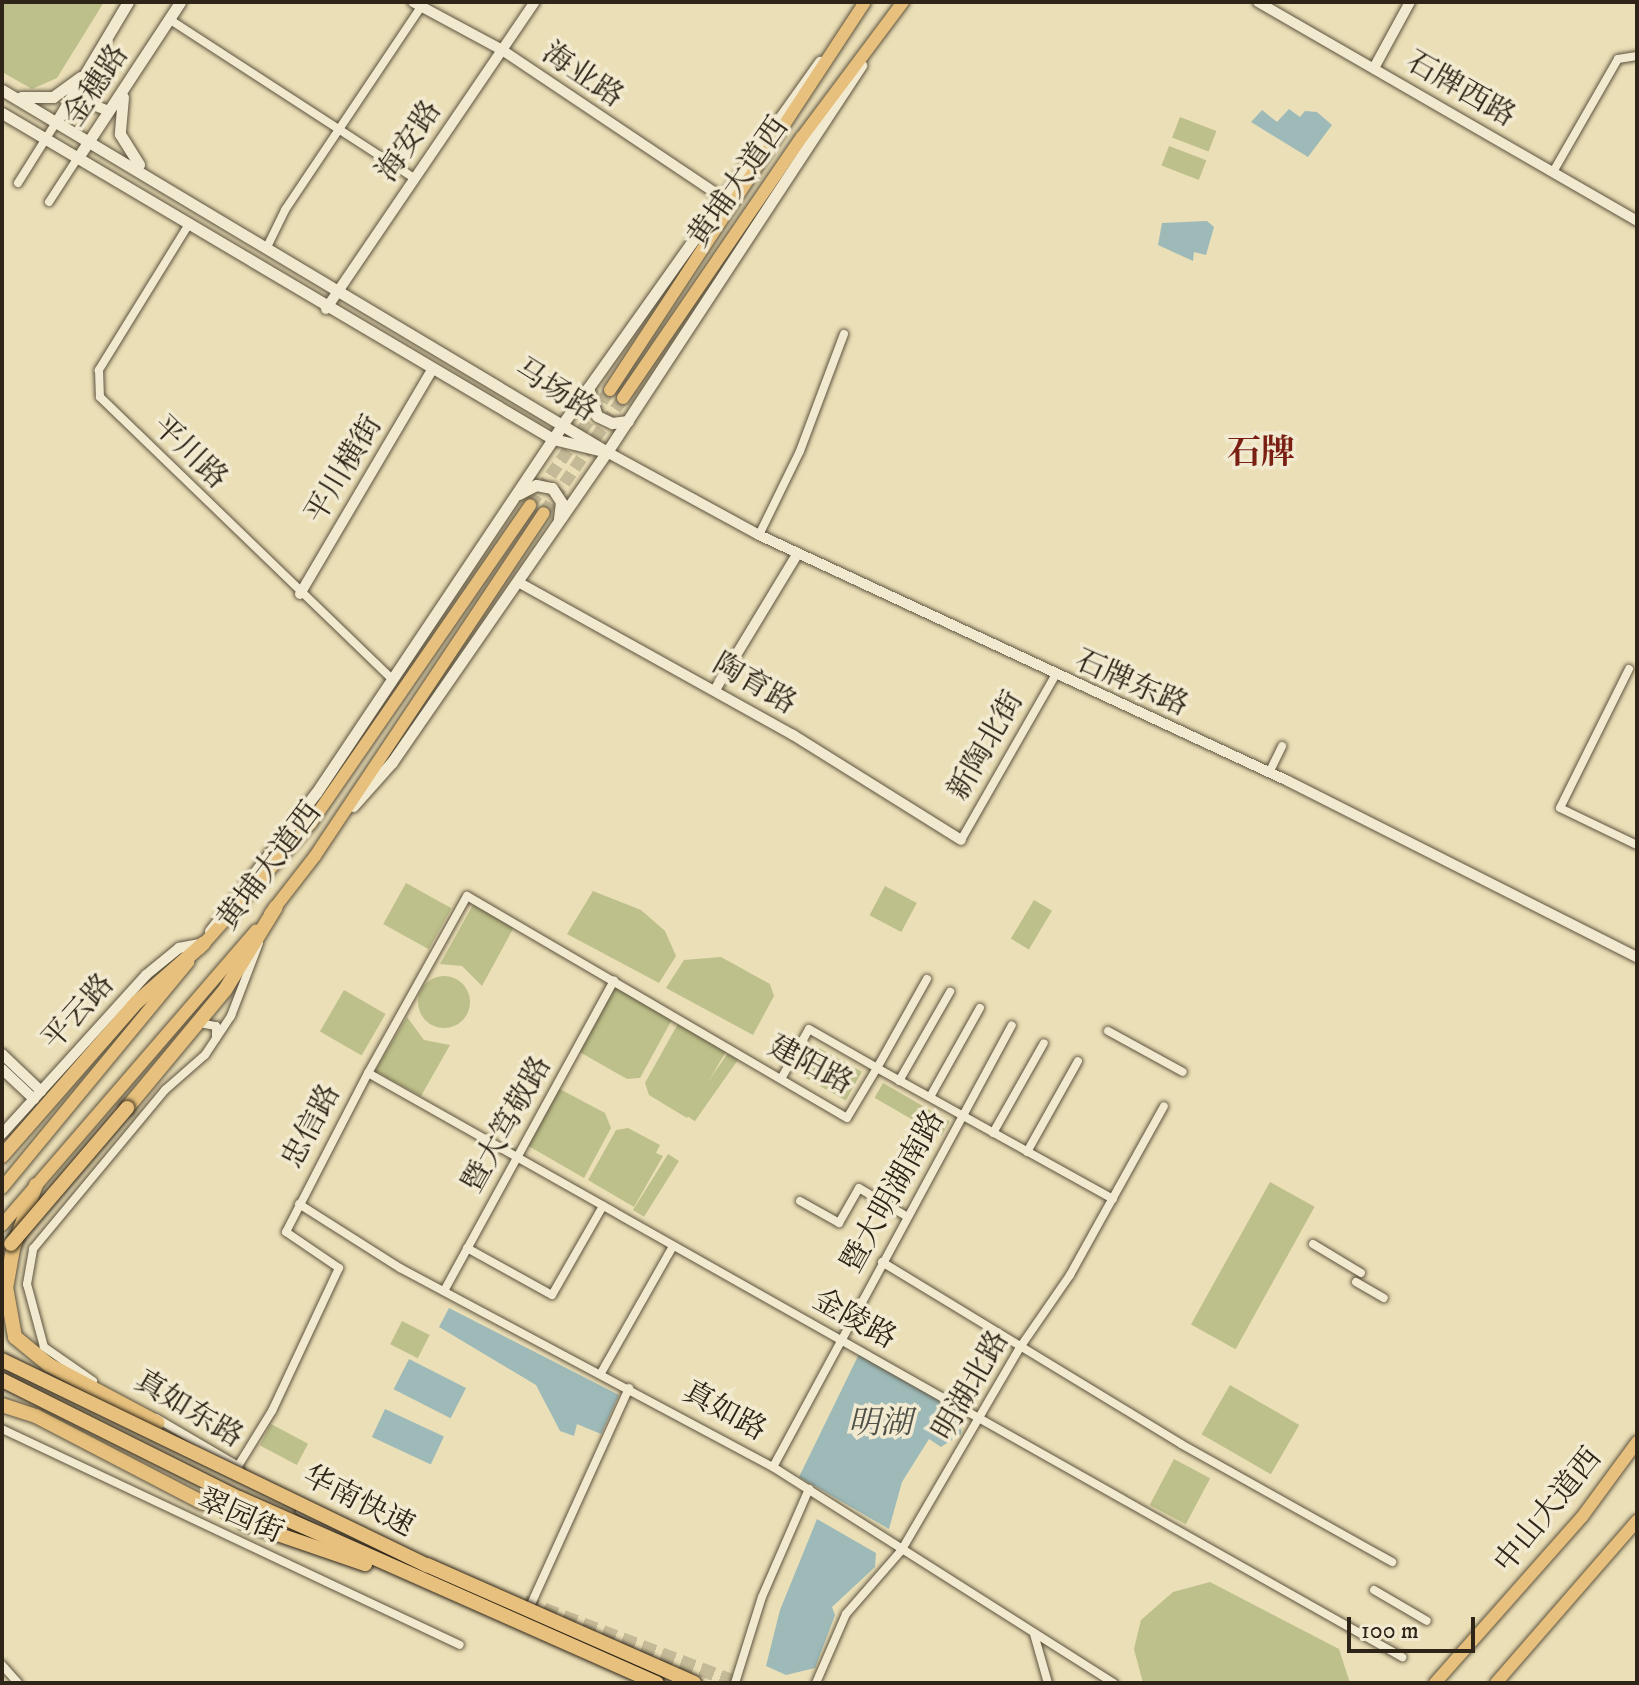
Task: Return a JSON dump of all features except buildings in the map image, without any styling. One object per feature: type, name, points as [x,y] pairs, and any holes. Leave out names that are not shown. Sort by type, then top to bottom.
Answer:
[{"type":"highway","points":[[5,1251],[200,1023],[262,935],[276,907]]},
{"type":"highway","points":[[2,1156],[155,983],[204,943]]},
{"type":"highway","points":[[36,1185],[13,1249],[6,1287],[15,1337],[32,1353],[287,1495]]},
{"type":"highway","name":"华南快速","points":[[2,1360],[427,1565],[694,1683]]},
{"type":"highway","name":"华南快速","points":[[2,1380],[239,1498],[656,1683]]},
{"type":"highway","points":[[2,1405],[36,1416],[203,1503]]},
{"type":"highway","points":[[245,1523],[526,1625]]},
{"type":"main road","name":"金穗路","points":[[57,121],[91,69],[128,2]]},
{"type":"main road","name":"金穗路","points":[[79,156],[180,2]]},
{"type":"main road","name":"黄埔大道西","points":[[610,390],[865,2]]},
{"type":"main road","name":"黄埔大道西","points":[[623,398],[802,137],[903,2]]},
{"type":"main road","points":[[204,943],[223,910],[288,832],[720,196],[855,17]]},
{"type":"main road","points":[[335,827],[392,762],[518,582],[789,181],[879,36]]},
{"type":"main road","points":[[12,95],[53,97],[91,69]]},
{"type":"main road","points":[[127,85],[120,134],[131,157],[148,173]]},
{"type":"main road","name":"马场路","points":[[12,95],[564,422],[607,452]]},
{"type":"main road","name":"马场路","points":[[7,114],[48,136],[297,292],[553,439],[607,452]]},
{"type":"main road","points":[[588,388],[597,416],[612,423],[628,421]]},
{"type":"main road","points":[[514,498],[536,485],[552,488],[561,502],[558,523]]},
{"type":"main road","name":"黄埔大道西","points":[[2,1188],[204,943],[311,823],[530,505]]},
{"type":"main road","name":"黄埔大道西","points":[[2,1225],[276,907],[335,827],[544,513]]},
{"type":"main road","name":"中山大道西","points":[[1435,1683],[1589,1509],[1637,1442]]},
{"type":"main road","points":[[1496,1683],[1637,1521]]},
{"type":"street","name":"海安路","points":[[326,309],[535,2]]},
{"type":"street","name":"石牌西路","points":[[1258,2],[1637,221]]},
{"type":"street","points":[[1374,68],[1410,2]]},
{"type":"street","points":[[268,245],[285,210],[341,134],[417,4]]},
{"type":"street","name":"海业路","points":[[417,4],[502,50],[720,196]]},
{"type":"street","points":[[169,19],[341,134],[414,178]]},
{"type":"street","points":[[1553,172],[1618,59],[1637,56]]},
{"type":"street","points":[[81,84],[88,103],[109,111]]},
{"type":"street","points":[[7,114],[12,95]]},
{"type":"street","points":[[18,183],[57,121]]},
{"type":"street","points":[[49,202],[79,156]]},
{"type":"street","points":[[121,182],[132,165]]},
{"type":"street","name":"平川路","points":[[189,224],[99,370],[96,385],[109,409],[391,678]]},
{"type":"street","points":[[297,292],[310,272]]},
{"type":"street","points":[[759,535],[800,451],[844,334]]},
{"type":"street","name":"平川横街","points":[[300,594],[432,370]]},
{"type":"street","name":"石牌东路","points":[[607,452],[759,535],[1055,676],[1269,773],[1637,957]]},
{"type":"street","points":[[715,690],[798,553]]},
{"type":"street","name":"陶育路","points":[[518,582],[715,690],[961,840]]},
{"type":"street","points":[[1629,669],[1560,808],[1637,845]]},
{"type":"street","name":"新陶北街","points":[[961,840],[1055,676]]},
{"type":"street","points":[[1269,773],[1282,746]]},
{"type":"street","name":"建阳路","points":[[368,1073],[467,896],[847,1118],[877,1068],[1113,1199]]},
{"type":"street","points":[[216,1039],[246,983],[262,935]]},
{"type":"street","name":"平云路","points":[[2,1134],[160,962],[185,945],[204,943]]},
{"type":"street","points":[[781,1079],[809,1029],[877,1068],[927,979]]},
{"type":"street","name":"暨大笃敬路","points":[[444,1291],[614,981]]},
{"type":"street","points":[[899,1081],[950,992]]},
{"type":"street","points":[[930,1097],[980,1008]]},
{"type":"street","points":[[200,1023],[216,1026],[216,1039]]},
{"type":"street","name":"暨大明湖南路","points":[[773,1467],[839,1339],[1012,1025]]},
{"type":"street","points":[[1108,1031],[1183,1072]]},
{"type":"street","name":"真如东路","points":[[216,1039],[155,1102],[33,1249],[27,1284],[44,1347],[238,1466],[243,1481],[526,1625]]},
{"type":"street","points":[[993,1133],[1044,1043]]},
{"type":"street","points":[[2,1054],[37,1095]]},
{"type":"street","points":[[1027,1152],[1078,1061]]},
{"type":"street","points":[[2,1069],[37,1095]]},
{"type":"street","name":"金陵路","points":[[368,1073],[1402,1657]]},
{"type":"street","name":"忠信路","points":[[238,1466],[272,1411],[339,1268],[286,1232],[368,1073]]},
{"type":"street","name":"明湖北路","points":[[816,1683],[846,1614],[901,1551],[970,1440],[977,1418],[1113,1199],[1164,1106]]},
{"type":"street","points":[[800,1201],[839,1223],[859,1188],[906,1216]]},
{"type":"street","name":"真如路","points":[[299,1204],[444,1291],[773,1467],[901,1551],[1114,1683]]},
{"type":"street","points":[[467,1248],[552,1295],[603,1206]]},
{"type":"street","points":[[1313,1244],[1384,1298]]},
{"type":"street","points":[[601,1373],[673,1246]]},
{"type":"street","points":[[882,1262],[1194,1452],[1392,1562]]},
{"type":"street","points":[[526,1625],[629,1388]]},
{"type":"street","name":"翠园街","points":[[2,1429],[460,1645]]},
{"type":"street","points":[[735,1683],[762,1597],[809,1489]]},
{"type":"street","points":[[1374,1590],[1427,1621]]},
{"type":"street","points":[[1034,1633],[1048,1683]]},
{"type":"street","points":[[2,1665],[18,1683]]},
{"type":"green space","points":[[2,2],[104,2],[57,78],[32,89],[2,72]]},
{"type":"green space","points":[[1180,117],[1216,131],[1209,152],[1172,138]]},
{"type":"green space","points":[[1169,146],[1206,160],[1199,180],[1161,166]]},
{"type":"green space","points":[[406,883],[451,908],[429,949],[383,924]]},
{"type":"green space","points":[[885,886],[917,903],[901,932],[870,915]]},
{"type":"green space","points":[[593,891],[641,910],[665,931],[676,956],[659,983],[567,934]]},
{"type":"green space","points":[[1034,900],[1052,911],[1029,949],[1011,939]]},
{"type":"green space","points":[[474,903],[514,927],[482,986],[462,966],[440,964]]},
{"type":"green space","points":[[721,957],[770,984],[774,996],[753,1035],[666,988],[684,960]]},
{"type":"green space","points":[[444,976],[462,984],[470,1002],[462,1020],[444,1028],[426,1020],[418,1002],[426,984]]},
{"type":"green space","points":[[614,981],[674,1016],[640,1078],[627,1079],[576,1050]]},
{"type":"green space","points":[[344,990],[386,1014],[362,1056],[320,1032]]},
{"type":"green space","points":[[407,1017],[424,1040],[450,1045],[421,1096],[375,1071]]},
{"type":"green space","points":[[680,1020],[728,1048],[687,1118],[649,1095],[645,1083]]},
{"type":"green space","points":[[819,1048],[862,1072],[846,1101],[803,1077]]},
{"type":"green space","points":[[728,1053],[738,1060],[695,1121],[685,1114]]},
{"type":"green space","points":[[883,1083],[950,1122],[941,1136],[874,1098]]},
{"type":"green space","points":[[556,1087],[605,1113],[611,1128],[584,1178],[525,1144]]},
{"type":"green space","points":[[628,1128],[660,1145],[656,1153],[663,1156],[634,1207],[588,1180],[616,1130]]},
{"type":"green space","points":[[668,1154],[679,1161],[644,1217],[633,1210]]},
{"type":"green space","points":[[1270,1182],[1315,1207],[1236,1349],[1191,1325]]},
{"type":"green space","points":[[402,1321],[430,1335],[418,1358],[390,1344]]},
{"type":"green space","points":[[1230,1385],[1299,1425],[1271,1474],[1202,1434]]},
{"type":"green space","points":[[271,1424],[308,1444],[297,1465],[260,1445]]},
{"type":"green space","points":[[1174,1459],[1210,1478],[1186,1524],[1150,1505]]},
{"type":"green space","points":[[1210,1582],[1339,1649],[1350,1683],[1143,1683],[1134,1649],[1141,1620],[1173,1592]]},
{"type":"water","points":[[1289,109],[1300,117],[1305,111],[1317,112],[1332,125],[1308,157],[1251,122],[1262,110],[1277,122]]},
{"type":"water","points":[[1207,221],[1214,227],[1206,255],[1194,252],[1193,261],[1158,245],[1162,223]]},
{"type":"water","points":[[449,1308],[619,1395],[601,1434],[577,1424],[574,1436],[560,1431],[536,1385],[439,1327]]},
{"type":"water","name":"明湖","points":[[859,1354],[962,1413],[961,1434],[941,1447],[929,1439],[902,1482],[889,1529],[799,1477]]},
{"type":"water","points":[[409,1359],[466,1388],[451,1418],[394,1389]]},
{"type":"water","points":[[385,1409],[444,1436],[431,1465],[372,1437]]},
{"type":"water","points":[[817,1519],[876,1553],[875,1567],[832,1607],[835,1615],[815,1668],[786,1675],[766,1666],[780,1610]]},
{"type":"tunnel","points":[[530,505],[610,390]]},
{"type":"tunnel","points":[[544,513],[623,398]]},
{"type":"tunnel","points":[[203,1503],[245,1523]]},
{"type":"tunnel","points":[[524,1602],[737,1683]]},
{"type":"district","name":"石牌","points":[[1261,454]]}]
